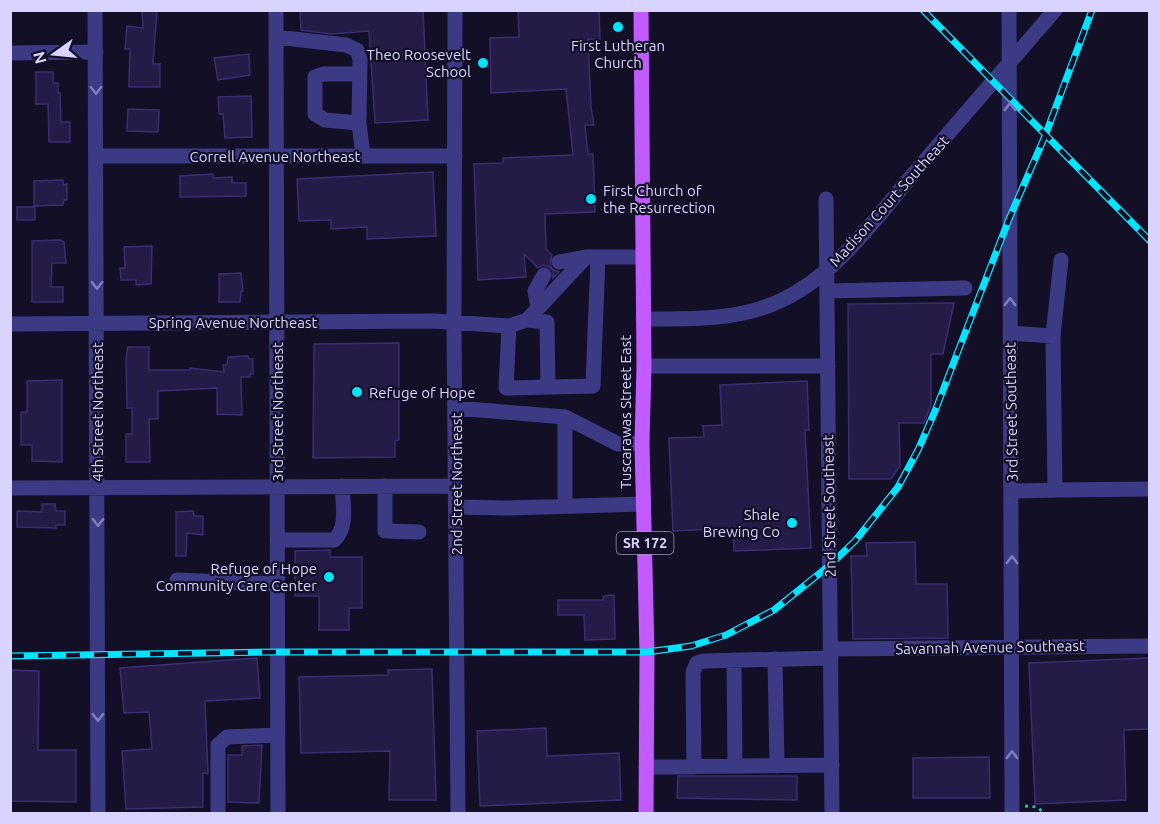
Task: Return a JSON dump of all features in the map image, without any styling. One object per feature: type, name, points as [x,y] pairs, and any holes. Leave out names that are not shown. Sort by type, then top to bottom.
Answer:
[{"type":"main road","name":"Tuscarawas Street East","points":[[641,10],[646,813]]},
{"type":"street","name":"4th Street Northeast","points":[[95,10],[98,813]]},
{"type":"street","name":"3rd Street Northeast","points":[[276,10],[278,813]]},
{"type":"street","name":"2nd Street Northeast","points":[[455,10],[454,323],[458,813]]},
{"type":"street","name":"3rd Street Southeast","points":[[1009,10],[1012,809]]},
{"type":"street","name":"Madison Court Southeast","points":[[643,319],[715,318],[758,309],[779,302],[799,291],[827,270],[855,242],[1055,10]]},
{"type":"street","points":[[276,37],[346,45],[357,50],[360,59],[359,123],[363,156]]},
{"type":"street","points":[[10,53],[96,52]]},
{"type":"street","points":[[359,123],[325,120],[315,114],[315,77],[323,74],[360,74]]},
{"type":"street","name":"Correll Avenue Northeast","points":[[96,156],[455,156]]},
{"type":"street","name":"2nd Street Southeast","points":[[826,199],[832,813]]},
{"type":"street","points":[[526,320],[592,257]]},
{"type":"street","points":[[548,387],[547,322],[526,320],[509,326],[506,388],[593,386],[592,257]]},
{"type":"street","points":[[559,262],[592,257],[643,257]]},
{"type":"street","points":[[1055,490],[1053,336],[1061,260]]},
{"type":"street","points":[[538,308],[535,291],[544,275]]},
{"type":"street","points":[[827,291],[965,288]]},
{"type":"street","name":"Spring Avenue Northeast","points":[[10,324],[433,321],[509,326]]},
{"type":"street","points":[[1010,333],[1053,336]]},
{"type":"street","points":[[644,366],[828,366]]},
{"type":"street","points":[[455,408],[565,417],[618,444],[642,443]]},
{"type":"street","points":[[565,417],[565,497]]},
{"type":"street","points":[[277,540],[334,540],[340,536],[343,526],[342,486]]},
{"type":"street","points":[[386,486],[385,531],[419,532]]},
{"type":"street","points":[[10,488],[456,486]]},
{"type":"street","points":[[1012,491],[1149,489]]},
{"type":"street","points":[[456,507],[508,508],[644,504]]},
{"type":"street","points":[[177,580],[277,584]]},
{"type":"street","name":"Savannah Avenue Southeast","points":[[694,767],[694,667],[697,663],[704,661],[1012,647],[1149,646]]},
{"type":"street","points":[[776,659],[777,766]]},
{"type":"street","points":[[734,660],[735,766]]},
{"type":"street","points":[[218,813],[218,745],[227,737],[277,735]]},
{"type":"street","points":[[646,767],[832,765]]},
{"type":"path","points":[[1012,809],[1037,807],[1045,813]]},
{"type":"building","points":[[142,10],[157,10],[153,64],[160,64],[160,87],[129,87],[130,49],[125,49],[127,26],[143,28]]},
{"type":"building","points":[[300,10],[423,10],[428,120],[375,123],[369,31],[331,34],[301,30]]},
{"type":"building","points":[[518,10],[599,10],[600,39],[588,39],[594,125],[585,125],[588,154],[593,154],[595,212],[545,214],[546,249],[552,255],[550,264],[552,269],[559,272],[553,278],[553,271],[549,267],[543,265],[538,268],[524,254],[526,277],[478,280],[474,164],[503,163],[503,158],[573,155],[566,89],[491,93],[490,38],[519,37]]},
{"type":"building","points":[[249,54],[250,75],[218,80],[214,58]]},
{"type":"building","points":[[36,72],[53,72],[53,83],[58,83],[58,93],[60,93],[61,122],[70,122],[70,142],[49,142],[48,104],[36,104]]},
{"type":"building","points":[[251,96],[252,137],[225,138],[223,114],[219,114],[218,97]]},
{"type":"building","points":[[128,109],[159,110],[158,132],[127,131]]},
{"type":"building","points":[[433,172],[436,236],[367,239],[367,227],[331,229],[331,220],[299,221],[297,179]]},
{"type":"building","points":[[213,174],[213,178],[232,177],[232,183],[246,183],[246,196],[180,197],[180,176]]},
{"type":"building","points":[[63,180],[63,185],[67,184],[67,200],[64,200],[63,205],[34,206],[34,181]]},
{"type":"building","points":[[17,207],[35,207],[35,220],[17,220]]},
{"type":"building","points":[[60,240],[64,242],[66,263],[52,263],[51,287],[63,287],[63,302],[32,302],[32,241]]},
{"type":"building","points":[[152,246],[151,284],[136,285],[136,280],[121,280],[120,268],[125,268],[124,247]]},
{"type":"building","points":[[241,273],[243,291],[240,302],[219,302],[219,274]]},
{"type":"building","points":[[954,303],[943,354],[931,354],[931,405],[924,423],[899,423],[900,466],[891,479],[849,479],[848,304]]},
{"type":"building","name":"Refuge of Hope","points":[[399,343],[399,440],[395,441],[395,457],[313,458],[314,344]]},
{"type":"building","points":[[128,347],[149,347],[149,370],[190,370],[190,368],[224,372],[223,365],[227,365],[228,357],[248,356],[249,359],[253,359],[253,374],[250,374],[250,377],[241,377],[242,415],[217,414],[217,388],[158,391],[158,419],[149,419],[150,462],[126,462],[126,434],[132,434],[132,408],[127,408],[126,357]]},
{"type":"building","points":[[62,380],[62,462],[32,461],[32,445],[21,445],[21,412],[27,412],[27,381]]},
{"type":"building","points":[[807,381],[809,430],[805,430],[811,548],[734,551],[733,528],[673,531],[669,438],[704,437],[703,426],[722,425],[720,385]]},
{"type":"building","points":[[42,504],[55,504],[56,511],[65,511],[65,525],[56,525],[56,528],[17,527],[17,511],[42,512]]},
{"type":"building","points":[[193,511],[194,516],[203,516],[203,535],[187,533],[186,556],[176,556],[176,512]]},
{"type":"building","points":[[915,542],[916,584],[947,584],[948,638],[853,639],[851,556],[867,556],[866,543]]},
{"type":"building","name":"Refuge of Hope Community Care Center","points":[[330,550],[330,557],[362,557],[362,608],[349,608],[349,630],[319,630],[319,596],[295,596],[295,551]]},
{"type":"building","points":[[614,595],[615,639],[585,640],[584,615],[558,615],[558,600],[603,600],[604,596]]},
{"type":"building","points":[[257,658],[260,698],[205,701],[208,774],[203,773],[203,807],[126,809],[122,751],[152,749],[149,712],[124,713],[120,668]]},
{"type":"building","points":[[1149,658],[1149,729],[1124,730],[1126,800],[1035,804],[1029,663]]},
{"type":"building","points":[[432,669],[436,800],[389,800],[390,751],[301,753],[299,677],[388,675],[388,670]]},
{"type":"building","points":[[10,670],[39,671],[38,750],[76,750],[76,802],[10,801]]},
{"type":"building","points":[[546,728],[547,756],[619,753],[621,800],[480,806],[477,731]]},
{"type":"building","points":[[262,745],[259,803],[228,802],[228,755],[242,755],[242,746]]},
{"type":"building","points":[[989,757],[990,798],[913,798],[913,758]]},
{"type":"building","points":[[678,776],[797,776],[797,800],[677,798]]},
{"type":"railway","points":[[923,10],[1150,241]]},
{"type":"railway","points":[[10,656],[277,652],[647,652],[691,646],[726,635],[774,610],[830,565],[855,541],[898,487],[918,450],[1009,219],[1045,136],[1092,10]]},
{"type":"place","name":"First Lutheran Church","points":[[618,27]]},
{"type":"place","name":"Theo Roosevelt School","points":[[483,63]]},
{"type":"place","name":"First Church of the Resurrection","points":[[591,199]]},
{"type":"place","name":"Refuge of Hope","points":[[357,392]]},
{"type":"place","name":"Shale Brewing Co","points":[[792,523]]},
{"type":"place","name":"Refuge of Hope Community Care Center","points":[[329,577]]}]
